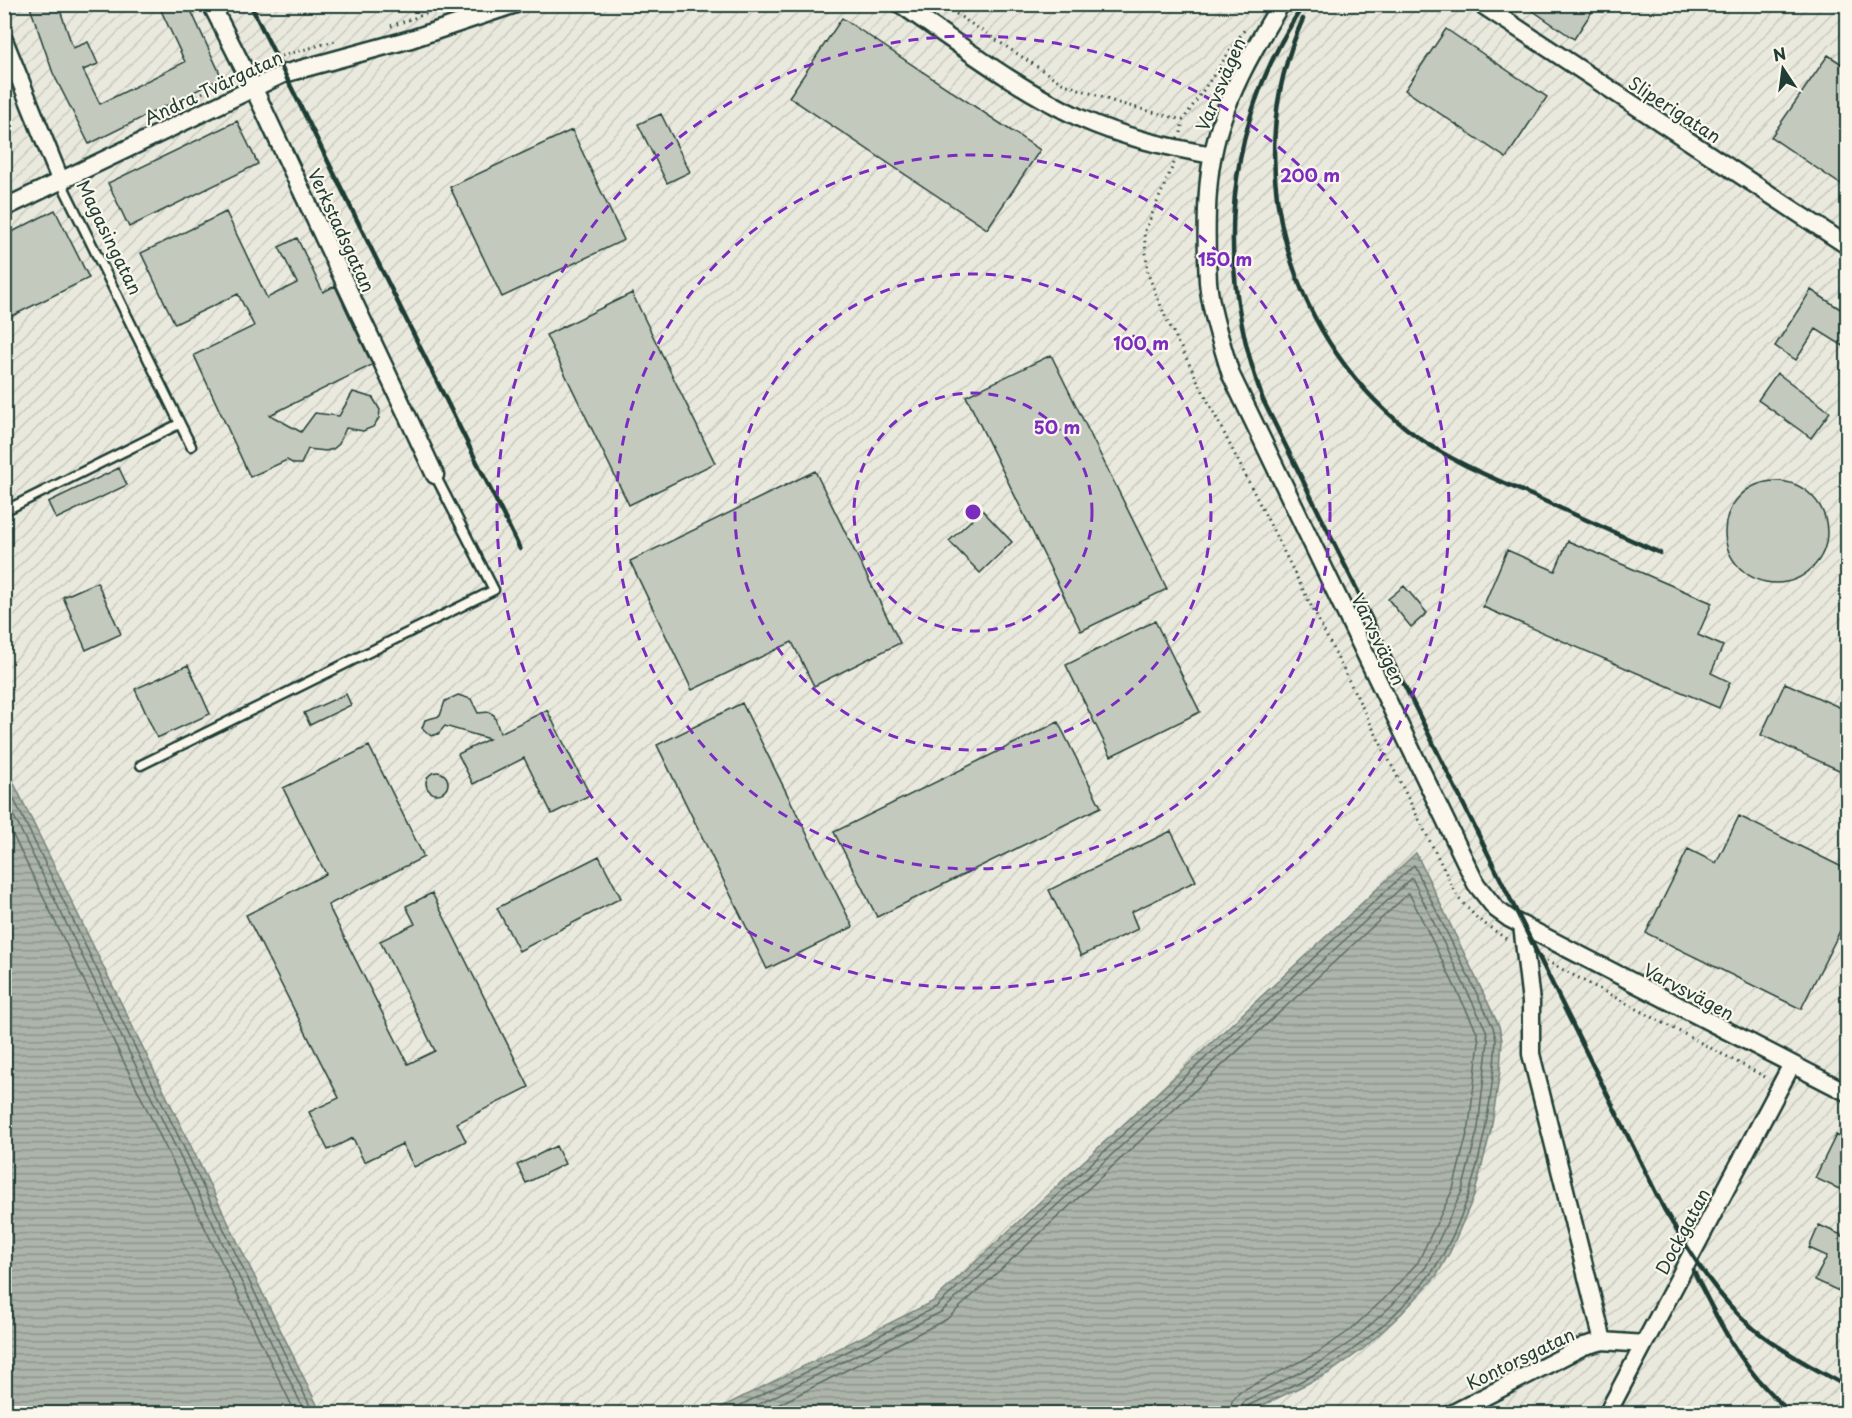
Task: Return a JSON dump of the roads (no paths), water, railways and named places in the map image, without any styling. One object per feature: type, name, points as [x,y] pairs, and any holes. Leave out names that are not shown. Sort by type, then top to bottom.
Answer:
[{"type":"street","name":"Verkstadsgatan","points":[[211,4],[254,87],[435,475]]},
{"type":"street","name":"Andra Tvärgatan","points":[[4,208],[254,87],[311,65],[411,39],[516,4]]},
{"type":"street","points":[[900,4],[1036,96],[1081,118],[1136,139],[1212,154]]},
{"type":"street","name":"Varvsvägen","points":[[1281,4],[1240,80],[1223,118],[1212,154],[1208,218],[1208,282],[1213,312],[1231,375],[1476,884],[1496,909],[1522,925],[1848,1094]]},
{"type":"street","name":"Sliperigatan","points":[[1481,4],[1848,246]]},
{"type":"street","name":"Magasingatan","points":[[4,40],[61,182]]},
{"type":"street","points":[[1522,925],[1532,1002],[1531,1054],[1603,1341]]},
{"type":"street","name":"Dockgatan","points":[[1607,1413],[1791,1066]]},
{"type":"street","name":"Kontorsgatan","points":[[1451,1413],[1584,1347],[1603,1341],[1644,1344]]},
{"type":"lane","name":"Magasingatan","points":[[61,182],[191,446]]},
{"type":"lane","points":[[4,511],[179,423]]},
{"type":"lane","points":[[141,765],[494,590],[435,475]]},
{"type":"water","points":[[5,765],[321,1413],[5,1413]]},
{"type":"water","points":[[1416,853],[1499,1026],[1502,1040],[1500,1071],[1491,1130],[1474,1196],[1450,1252],[1437,1275],[1401,1314],[1363,1349],[1329,1373],[1247,1413],[710,1413],[932,1302]]},
{"type":"railway","points":[[250,4],[520,549]]},
{"type":"railway","points":[[1304,4],[1277,50],[1257,98],[1243,147],[1235,197],[1233,247],[1237,298],[1247,349],[1263,400],[1664,1209],[1704,1273],[1740,1316],[1776,1345],[1848,1387]]},
{"type":"railway","points":[[1303,19],[1283,75],[1275,133],[1276,191],[1288,249],[1308,303],[1337,354],[1374,400],[1431,446],[1481,473],[1660,553]]},
{"type":"railway","points":[[1693,1270],[1723,1329],[1747,1366],[1776,1399],[1793,1414]]}]
